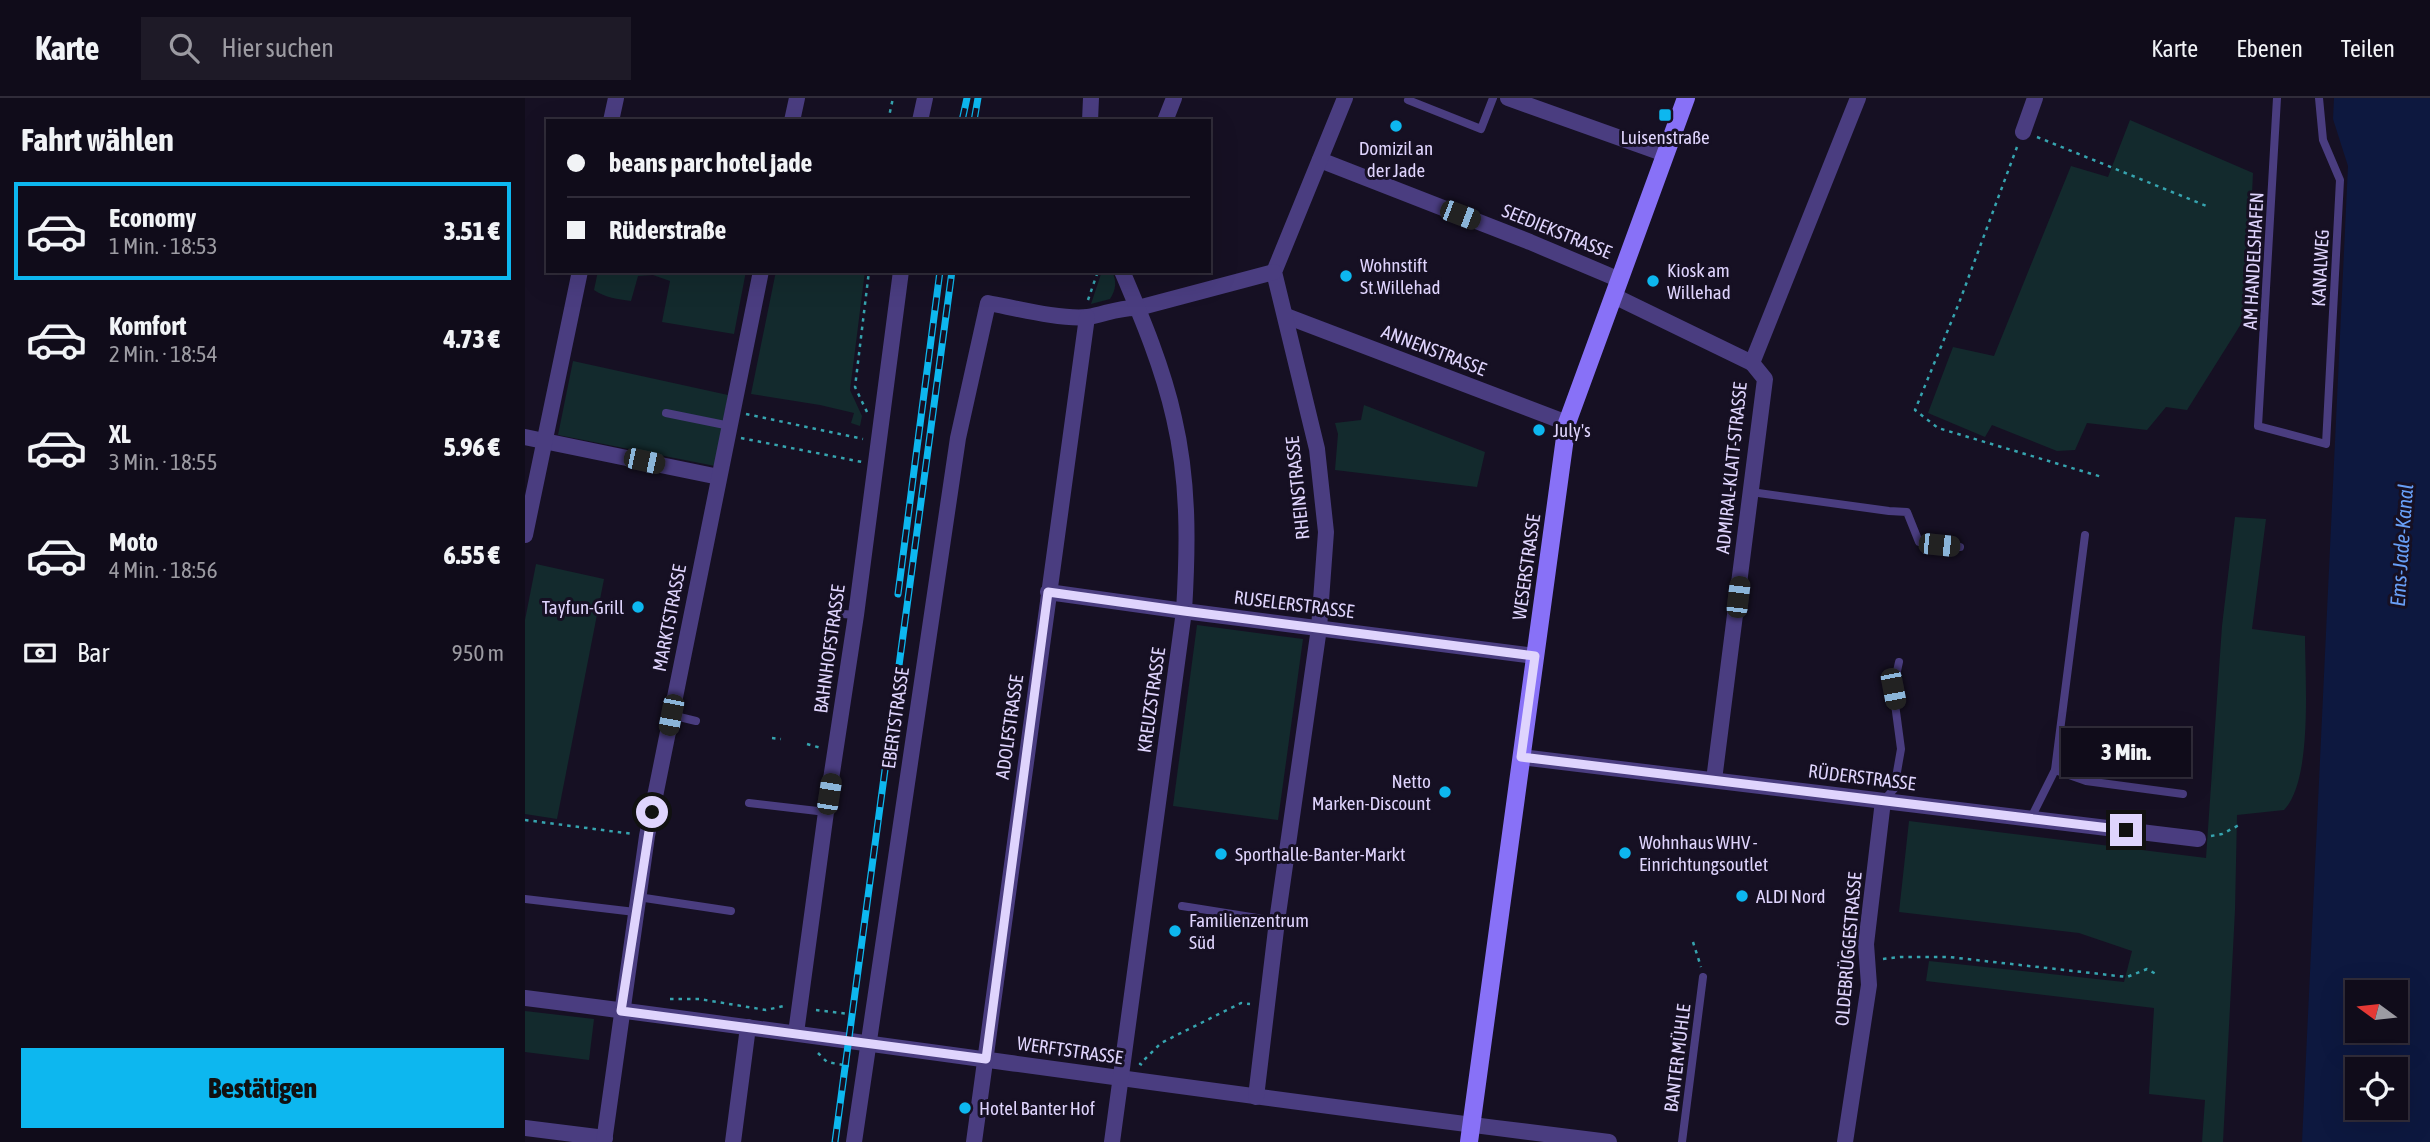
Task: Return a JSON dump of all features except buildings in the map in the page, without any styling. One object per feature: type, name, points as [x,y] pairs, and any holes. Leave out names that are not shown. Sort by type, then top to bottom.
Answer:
[{"type":"street","points":[[611,119],[616,98]]},
{"type":"street","points":[[792,119],[797,98]]},
{"type":"street","points":[[920,119],[925,98]]},
{"type":"street","points":[[1090,119],[1091,98]]},
{"type":"street","points":[[1166,119],[1174,98]]},
{"type":"street","points":[[1087,317],[1122,307],[1137,308],[1274,272],[1346,98]]},
{"type":"street","points":[[1508,98],[1665,154]]},
{"type":"street","name":"WESERSTRASSE","points":[[1470,1134],[1567,423],[1686,98]]},
{"type":"street","name":"ADMIRAL-KLATT-STRASSE","points":[[1714,780],[1765,379],[1752,363],[1858,98]]},
{"type":"street","points":[[2023,132],[2035,98]]},
{"type":"street","name":"SEEDIEKSTRASSE","points":[[1320,160],[1530,242],[1752,363]]},
{"type":"street","name":"RHEINSTRASSE","points":[[1256,1097],[1277,921],[1319,628],[1326,532],[1317,449],[1274,272]]},
{"type":"street","points":[[525,535],[580,273]]},
{"type":"street","name":"MARKTSTRASSE","points":[[605,1140],[647,836],[761,273]]},
{"type":"street","name":"BAHNHOFSTRASSE","points":[[796,1033],[793,1007],[856,615],[901,273]]},
{"type":"street","name":"KREUZSTRASSE","points":[[1112,1142],[1184,611],[1188,558],[1187,507],[1174,417],[1123,273]]},
{"type":"street","name":"EBERTSTRASSE","points":[[854,1142],[958,438],[988,303],[1040,313],[1087,317]]},
{"type":"street","name":"ANNENSTRASSE","points":[[1286,316],[1567,423]]},
{"type":"street","name":"ADOLFSTRASSE","points":[[974,1142],[1087,317]]},
{"type":"street","points":[[525,437],[719,477]]},
{"type":"street","name":"RUSELERSTRASSE","points":[[1048,592],[1535,656]]},
{"type":"street","name":"RÜDERSTRASSE","points":[[1521,757],[2198,839]]},
{"type":"street","name":"OLDEBRÜGGESTRASSE","points":[[1845,1142],[1869,985],[1866,944],[1883,801]]},
{"type":"street","name":"WERFTSTRASSE","points":[[525,999],[868,1042],[1256,1097],[1470,1134],[1609,1142]]},
{"type":"street","points":[[733,1142],[748,1027]]},
{"type":"street","points":[[525,1128],[605,1140]]},
{"type":"lane","points":[[1409,98],[1408,100],[1481,129],[1493,98]]},
{"type":"lane","name":"AM HANDELSHAFEN","points":[[2277,98],[2258,426],[2326,444]]},
{"type":"lane","name":"KANALWEG","points":[[2319,98],[2323,140],[2340,180],[2326,444]]},
{"type":"lane","points":[[666,413],[730,424]]},
{"type":"lane","points":[[1751,492],[1907,512],[1919,542],[1960,547]]},
{"type":"lane","points":[[2031,819],[2055,770],[2085,535]]},
{"type":"lane","points":[[831,613],[856,615]]},
{"type":"lane","points":[[1883,801],[1893,789],[1901,749],[1893,689],[1899,662]]},
{"type":"lane","points":[[671,715],[697,721]]},
{"type":"lane","points":[[2055,770],[2086,781],[2183,794]]},
{"type":"lane","points":[[749,803],[826,812]]},
{"type":"lane","points":[[525,899],[731,911]]},
{"type":"lane","points":[[1182,906],[1277,921]]},
{"type":"lane","name":"BANTER MÜHLE","points":[[1682,1142],[1703,977]]},
{"type":"path","points":[[888,119],[893,98]]},
{"type":"path","points":[[2102,477],[1938,428],[1915,410],[1959,303],[2023,132],[2209,207]]},
{"type":"path","points":[[1087,317],[1085,308],[1097,273]]},
{"type":"path","points":[[730,424],[878,442]]},
{"type":"path","points":[[730,424],[875,465]]},
{"type":"path","points":[[772,738],[781,739]]},
{"type":"path","points":[[525,820],[647,836]]},
{"type":"path","points":[[2198,839],[2222,834],[2241,824]]},
{"type":"path","points":[[1693,942],[1703,977]]},
{"type":"path","points":[[1868,962],[1900,957],[1949,957],[2127,977],[2147,970],[2156,974]]},
{"type":"path","points":[[661,1000],[699,999],[766,1010]]},
{"type":"path","points":[[1147,1074],[1140,1064],[1161,1043],[1241,1003],[1267,1007]]},
{"type":"path","points":[[793,1007],[872,1017]]},
{"type":"path","points":[[815,1050],[827,1062],[865,1068]]},
{"type":"green space","points":[[2130,120],[2253,173],[2246,316],[2187,410],[2166,407],[2147,430],[2087,423],[2075,450],[2057,451],[1992,425],[1985,437],[1928,413],[1953,347],[1994,356],[2071,166],[2108,177]]},
{"type":"green space","points":[[598,273],[746,273],[734,334],[662,322],[670,281],[653,275],[638,276],[631,301],[616,299],[594,290]]},
{"type":"green space","points":[[776,273],[865,273],[850,390],[862,416],[860,426],[851,423],[854,413],[751,394]]},
{"type":"green space","points":[[1101,273],[1113,273],[1115,282],[1110,299],[1091,304]]},
{"type":"green space","points":[[573,361],[728,395],[715,466],[558,435]]},
{"type":"green space","points":[[1364,405],[1485,452],[1477,487],[1335,470],[1338,434],[1335,423],[1361,420]]},
{"type":"green space","points":[[2235,517],[2266,519],[2252,629],[2305,636],[2305,728],[2300,776],[2293,796],[2284,810],[2237,815],[2223,1142],[2202,1142],[2205,1100],[2149,1094],[2154,1008],[1926,981],[1929,961],[2124,982],[2132,951],[2079,933],[1899,912],[1909,821],[2206,858],[2222,626]]},
{"type":"green space","points":[[536,564],[604,579],[557,819],[525,814],[525,620]]},
{"type":"green space","points":[[1197,625],[1303,639],[1278,820],[1173,806]]},
{"type":"green space","points":[[525,1011],[594,1019],[589,1060],[525,1052]]},
{"type":"water","name":"Ems-Jade-Kanal","points":[[2334,98],[2430,98],[2430,1142],[2302,1142],[2348,166],[2333,119]]},
{"type":"railway","points":[[962,119],[967,98]]},
{"type":"railway","points":[[974,119],[978,98]]},
{"type":"railway","points":[[898,594],[940,273]]},
{"type":"railway","points":[[835,1142],[952,273]]},
{"type":"place","name":"Luisenstraße","points":[[1665,115]]},
{"type":"place","name":"Domizil an der Jade","points":[[1396,126]]},
{"type":"place","name":"Wohnstift St.Willehad","points":[[1346,276]]},
{"type":"place","name":"Kiosk am Willehad","points":[[1653,281]]},
{"type":"place","name":"July's","points":[[1539,430]]},
{"type":"place","name":"Tayfun-Grill","points":[[638,607]]},
{"type":"place","name":"Netto Marken-Discount","points":[[1445,792]]},
{"type":"place","name":"Wohnhaus WHV - Einrichtungsoutlet","points":[[1625,853]]},
{"type":"place","name":"Sporthalle-Banter-Markt","points":[[1221,854]]},
{"type":"place","name":"ALDI Nord","points":[[1742,896]]},
{"type":"place","name":"Familienzentrum Süd","points":[[1175,931]]},
{"type":"place","name":"Hotel Banter Hof","points":[[965,1108]]},
{"type":"route","points":[[652,812],[621,1011],[986,1059],[1048,592],[1535,656],[1521,757],[2126,830]]}]
